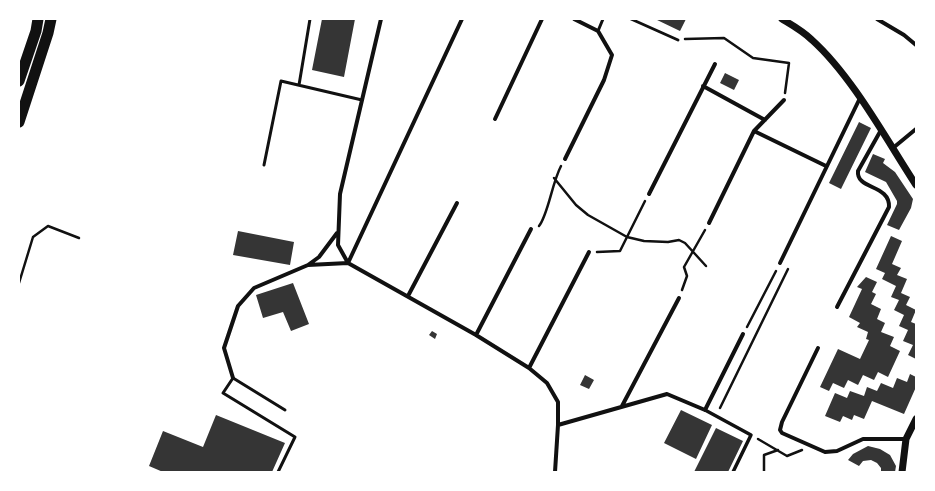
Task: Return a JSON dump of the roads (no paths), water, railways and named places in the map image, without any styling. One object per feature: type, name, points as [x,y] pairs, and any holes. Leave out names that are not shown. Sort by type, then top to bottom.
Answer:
[{"type":"highway","points":[[19,81],[36,31],[38,19]]},
{"type":"highway","points":[[19,122],[48,34],[51,19]]},
{"type":"street","points":[[348,263],[338,244],[337,233],[340,194],[381,19]]},
{"type":"street","points":[[348,263],[462,19]]},
{"type":"street","points":[[495,119],[542,19]]},
{"type":"street","points":[[565,158],[604,80],[612,55],[598,31],[574,19]]},
{"type":"street","points":[[782,19],[811,38],[825,52],[860,98],[916,185]]},
{"type":"street","points":[[877,19],[904,35],[916,45]]},
{"type":"street","points":[[649,194],[715,64]]},
{"type":"street","points":[[703,86],[765,120]]},
{"type":"street","points":[[780,263],[860,98]]},
{"type":"street","points":[[709,223],[754,131],[784,100]]},
{"type":"street","points":[[892,148],[916,129]]},
{"type":"street","points":[[837,307],[889,207],[885,194],[862,182],[857,175],[880,130]]},
{"type":"street","points":[[754,131],[826,166]]},
{"type":"street","points":[[408,296],[457,203]]},
{"type":"street","points":[[476,335],[531,229]]},
{"type":"street","points":[[233,378],[224,348],[238,306],[254,288],[308,265],[319,257],[337,233]]},
{"type":"street","points":[[529,368],[590,252]]},
{"type":"street","points":[[308,265],[348,263],[476,335],[529,368],[547,384],[558,402],[558,425],[554,472]]},
{"type":"street","points":[[622,406],[679,298]]},
{"type":"street","points":[[705,410],[743,334]]},
{"type":"street","points":[[818,348],[782,422],[780,430],[785,434],[824,452],[831,452],[863,439],[906,439]]},
{"type":"street","points":[[558,425],[667,394],[705,410],[751,435],[733,472]]},
{"type":"street","points":[[902,472],[906,439],[916,419]]},
{"type":"lane","points":[[299,85],[310,19]]},
{"type":"lane","points":[[598,31],[602,19]]},
{"type":"lane","points":[[631,19],[678,40]]},
{"type":"lane","points":[[264,165],[281,81],[362,100]]},
{"type":"lane","points":[[278,472],[295,437],[223,393],[233,378],[286,410]]}]
